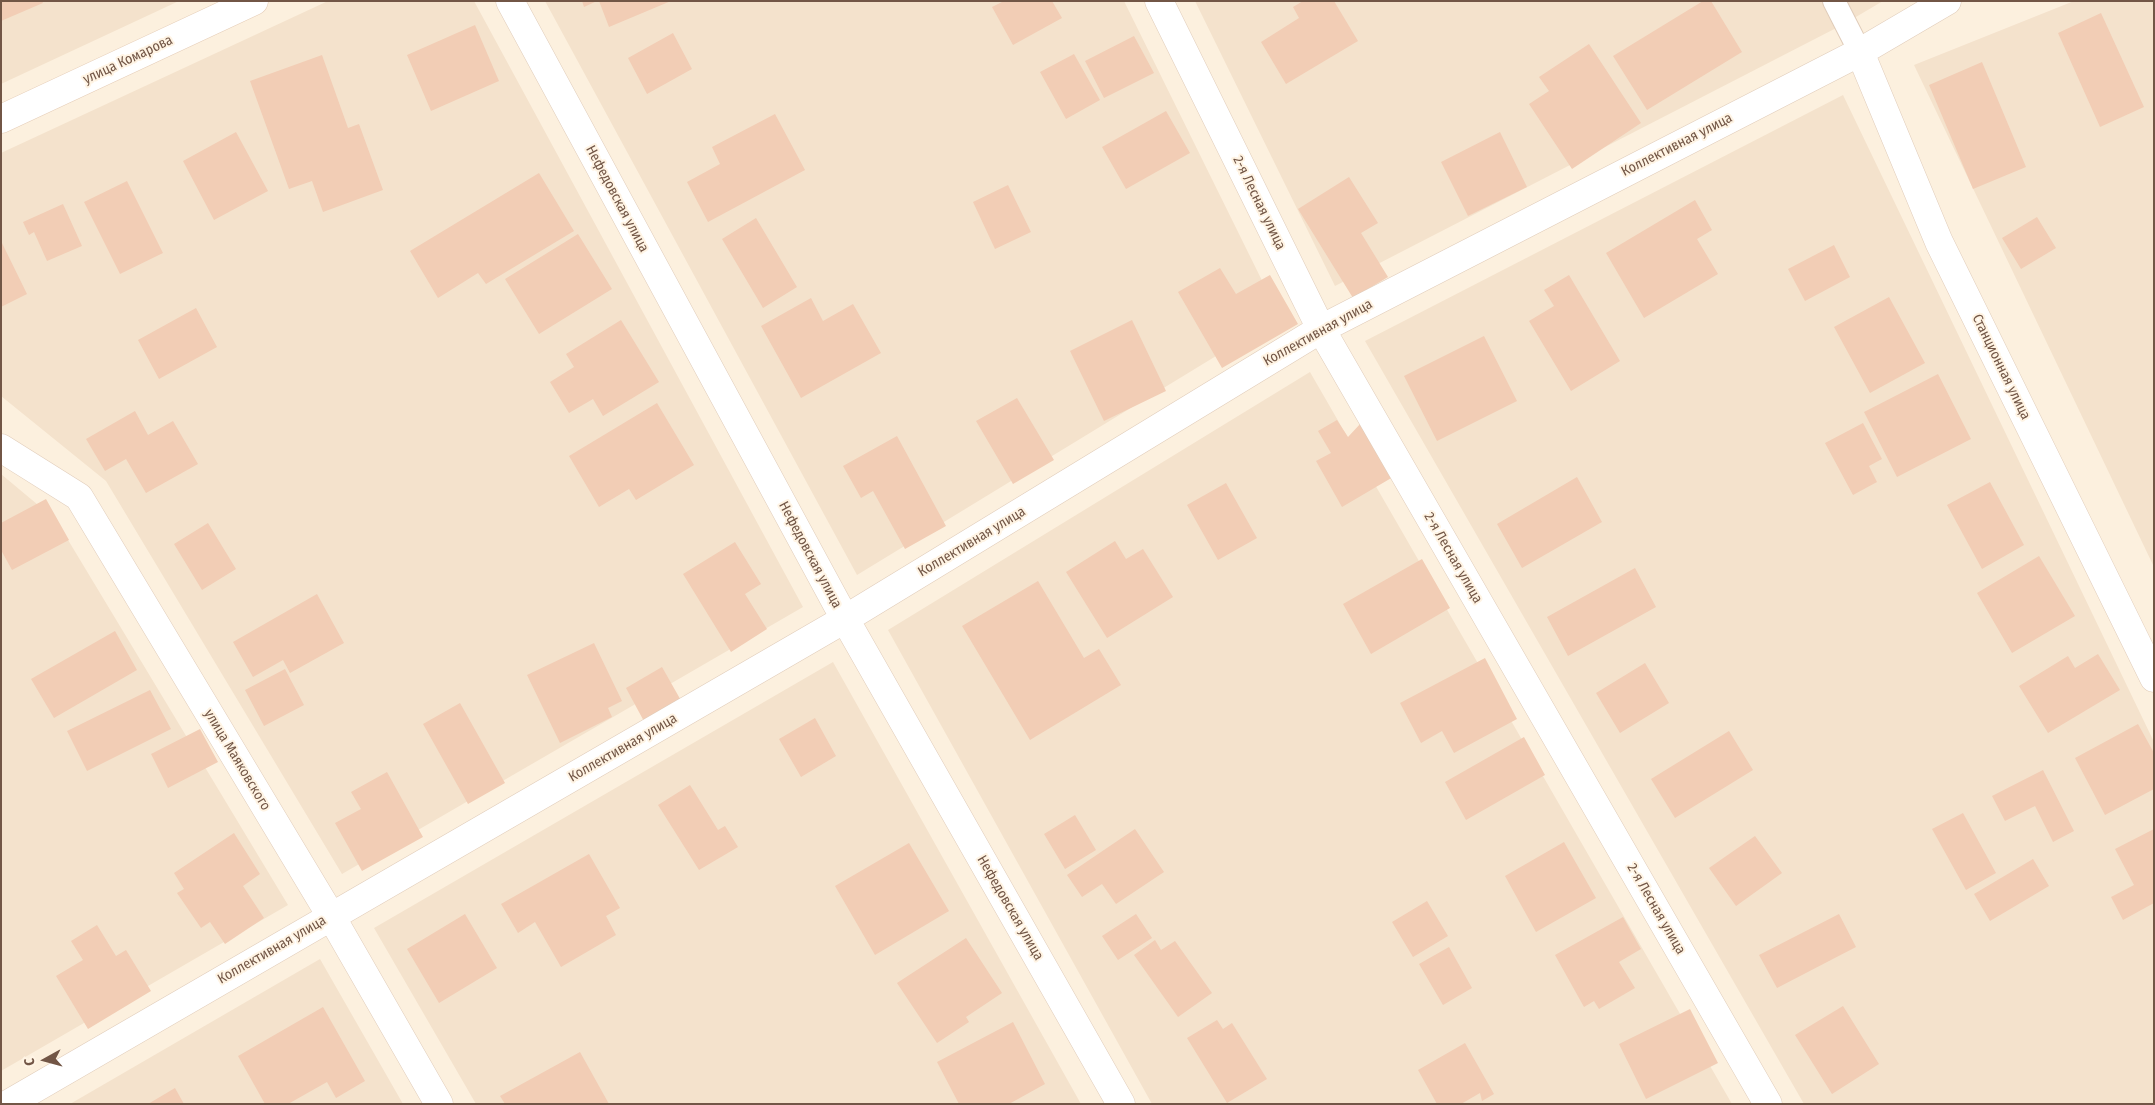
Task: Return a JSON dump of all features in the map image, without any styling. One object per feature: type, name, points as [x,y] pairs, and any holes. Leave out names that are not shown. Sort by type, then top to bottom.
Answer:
[{"type":"street","name":"улица Комарова","points":[[1,119],[254,1]]},
{"type":"street","name":"Нефедовская улица","points":[[510,1],[845,619],[1121,1104]]},
{"type":"street","name":"2-я Лесная улица","points":[[1159,1],[1321,329],[1768,1104]]},
{"type":"street","name":"Коллективная улица","points":[[8,1104],[845,619],[1321,329],[1860,52],[1947,1]]},
{"type":"street","name":"Станционная улица","points":[[1860,52],[1939,242],[2154,678]]},
{"type":"street","name":"улица Маяковского","points":[[1,448],[79,497],[331,916],[439,1104]]},
{"type":"lane","points":[[1834,1],[1860,52]]},
{"type":"shaded area","points":[[1,1],[179,1],[1,84]]},
{"type":"shaded area","points":[[328,1],[474,1],[803,607],[342,874],[106,481],[1,396],[1,153]]},
{"type":"shaded area","points":[[545,1],[1124,1],[1280,317],[857,575]]},
{"type":"shaded area","points":[[1195,1],[1883,1],[1844,24],[1335,286]]},
{"type":"shaded area","points":[[2074,1],[2154,1],[2154,567],[1914,65]]},
{"type":"shaded area","points":[[1843,95],[2154,742],[2154,1104],[1804,1104],[1365,341]]},
{"type":"shaded area","points":[[1310,372],[1732,1104],[1152,1104],[888,630]]},
{"type":"shaded area","points":[[1,474],[56,520],[288,905],[1,1071]]},
{"type":"shaded area","points":[[833,662],[1081,1104],[476,1104],[374,928]]},
{"type":"shaded area","points":[[320,959],[403,1104],[70,1104]]},
{"type":"building","points":[[1,1],[42,1],[43,3],[1,21]]},
{"type":"building","points":[[582,1],[597,1],[584,7]]},
{"type":"building","points":[[599,1],[671,1],[609,27]]},
{"type":"building","points":[[1004,1],[1052,1],[1062,18],[1013,45],[992,7]]},
{"type":"building","points":[[1303,1],[1334,1],[1358,41],[1286,84],[1261,42],[1299,18],[1293,7]]},
{"type":"building","points":[[1703,1],[1711,1],[1742,52],[1647,110],[1613,56]]},
{"type":"building","points":[[2101,13],[2144,107],[2100,127],[2058,33]]},
{"type":"building","points":[[475,25],[499,81],[431,111],[407,55]]},
{"type":"building","points":[[673,33],[692,69],[647,94],[628,58]]},
{"type":"building","points":[[1134,36],[1154,73],[1104,98],[1085,61]]},
{"type":"building","points":[[1589,44],[1641,123],[1572,169],[1529,104],[1549,91],[1539,77]]},
{"type":"building","points":[[1074,54],[1100,100],[1066,119],[1040,72]]},
{"type":"building","points":[[322,55],[348,128],[359,124],[383,190],[323,212],[312,181],[289,189],[250,81]]},
{"type":"building","points":[[1982,62],[2026,167],[1973,189],[1929,85]]},
{"type":"building","points":[[1166,111],[1190,153],[1126,189],[1102,147]]},
{"type":"building","points":[[775,114],[805,170],[708,222],[687,182],[720,164],[712,147]]},
{"type":"building","points":[[236,132],[268,191],[214,220],[183,161]]},
{"type":"building","points":[[1500,132],[1527,187],[1468,216],[1441,162]]},
{"type":"building","points":[[539,173],[574,231],[486,284],[478,273],[438,298],[410,251]]},
{"type":"building","points":[[1349,177],[1378,223],[1361,233],[1388,277],[1353,298],[1298,209]]},
{"type":"building","points":[[127,181],[163,253],[120,274],[84,202]]},
{"type":"building","points":[[1008,185],[1031,232],[995,249],[973,202]]},
{"type":"building","points":[[1695,200],[1712,230],[1697,239],[1718,274],[1644,318],[1606,253]]},
{"type":"building","points":[[63,204],[82,246],[47,261],[34,232],[29,235],[23,222]]},
{"type":"building","points":[[2037,217],[2056,248],[2021,269],[2002,238]]},
{"type":"building","points":[[756,218],[797,287],[763,308],[722,239]]},
{"type":"building","points":[[578,234],[612,289],[539,334],[505,279]]},
{"type":"building","points":[[1,241],[27,294],[1,307]]},
{"type":"building","points":[[1834,245],[1850,277],[1805,301],[1788,269]]},
{"type":"building","points":[[1220,268],[1236,294],[1270,275],[1298,324],[1222,368],[1178,292]]},
{"type":"building","points":[[1569,275],[1620,361],[1571,391],[1529,321],[1554,306],[1544,290]]},
{"type":"building","points":[[1889,297],[1925,363],[1870,393],[1834,327]]},
{"type":"building","points":[[811,298],[823,321],[853,304],[881,353],[801,398],[761,326]]},
{"type":"building","points":[[196,308],[217,347],[159,379],[138,340]]},
{"type":"building","points":[[621,320],[659,382],[603,416],[593,399],[569,413],[550,382],[574,367],[566,354]]},
{"type":"building","points":[[1132,320],[1166,391],[1104,421],[1070,351]]},
{"type":"building","points":[[1484,336],[1517,401],[1437,441],[1404,376]]},
{"type":"building","points":[[1938,374],[1971,439],[1897,477],[1864,412]]},
{"type":"building","points":[[1017,398],[1054,460],[1013,484],[976,421]]},
{"type":"building","points":[[657,403],[694,465],[636,500],[629,489],[599,507],[569,456]]},
{"type":"building","points":[[135,411],[148,435],[173,421],[198,464],[146,493],[126,459],[105,471],[86,439]]},
{"type":"building","points":[[1337,420],[1348,437],[1361,423],[1393,477],[1342,507],[1316,461],[1331,453],[1318,431]]},
{"type":"building","points":[[1863,423],[1882,459],[1869,466],[1877,482],[1853,495],[1825,443]]},
{"type":"building","points":[[897,436],[946,526],[905,549],[873,491],[861,498],[843,466]]},
{"type":"building","points":[[1577,477],[1602,522],[1522,568],[1497,524]]},
{"type":"building","points":[[1990,482],[2024,545],[1982,569],[1947,505]]},
{"type":"building","points":[[1226,483],[1257,538],[1218,560],[1187,505]]},
{"type":"building","points":[[46,499],[69,540],[12,570],[1,550],[1,523]]},
{"type":"building","points":[[208,523],[236,569],[202,590],[174,544]]},
{"type":"building","points":[[1115,541],[1126,559],[1143,549],[1173,597],[1107,638],[1066,572]]},
{"type":"building","points":[[735,542],[761,584],[745,594],[767,629],[731,652],[683,574]]},
{"type":"building","points":[[2039,556],[2075,616],[2012,653],[1977,593]]},
{"type":"building","points":[[1422,559],[1450,608],[1371,654],[1343,604]]},
{"type":"building","points":[[1635,568],[1656,607],[1568,656],[1547,617]]},
{"type":"building","points":[[1038,581],[1084,658],[1099,649],[1121,685],[1030,740],[962,626]]},
{"type":"building","points":[[317,594],[344,643],[290,673],[283,660],[253,677],[233,642]]},
{"type":"building","points":[[115,631],[137,670],[54,718],[31,679]]},
{"type":"building","points":[[594,643],[622,701],[608,708],[612,717],[560,743],[527,675]]},
{"type":"building","points":[[2098,654],[2120,690],[2048,733],[2019,686],[2068,656],[2075,668]]},
{"type":"building","points":[[1485,658],[1517,719],[1454,753],[1442,731],[1421,743],[1400,703]]},
{"type":"building","points":[[1645,663],[1669,703],[1620,733],[1596,693]]},
{"type":"building","points":[[662,667],[683,704],[646,725],[626,688]]},
{"type":"building","points":[[285,669],[304,705],[264,726],[245,690]]},
{"type":"building","points":[[150,690],[171,729],[87,771],[67,731]]},
{"type":"building","points":[[460,703],[505,783],[468,804],[423,724]]},
{"type":"building","points":[[815,718],[836,756],[801,777],[779,739]]},
{"type":"building","points":[[2138,724],[2154,753],[2154,789],[2105,815],[2075,758]]},
{"type":"building","points":[[200,729],[218,762],[168,788],[151,754]]},
{"type":"building","points":[[1729,731],[1753,770],[1675,818],[1651,779]]},
{"type":"building","points":[[1524,737],[1545,775],[1466,820],[1445,782]]},
{"type":"building","points":[[2043,770],[2074,831],[2053,842],[2035,806],[2005,821],[1992,796]]},
{"type":"building","points":[[387,772],[423,837],[362,871],[335,823],[361,809],[351,792]]},
{"type":"building","points":[[690,785],[718,830],[725,826],[738,847],[699,870],[658,805]]},
{"type":"building","points":[[1963,813],[1996,873],[1966,890],[1932,829]]},
{"type":"building","points":[[1075,815],[1096,850],[1065,869],[1044,834]]},
{"type":"building","points":[[1135,829],[1164,872],[1116,904],[1102,884],[1082,897],[1067,875]]},
{"type":"building","points":[[2154,829],[2154,903],[2123,920],[2111,897],[2134,885],[2115,849]]},
{"type":"building","points":[[234,833],[260,874],[243,886],[264,918],[225,944],[210,922],[201,928],[177,893],[184,889],[174,873]]},
{"type":"building","points":[[1755,836],[1782,873],[1736,906],[1709,868]]},
{"type":"building","points":[[1564,842],[1596,898],[1536,932],[1505,876]]},
{"type":"building","points":[[909,843],[949,911],[875,955],[835,886]]},
{"type":"building","points":[[589,854],[620,908],[606,916],[616,935],[561,967],[535,922],[518,933],[501,904]]},
{"type":"building","points":[[2033,859],[2049,886],[1990,921],[1974,894]]},
{"type":"building","points":[[1427,901],[1448,936],[1413,957],[1392,922]]},
{"type":"building","points":[[465,914],[497,968],[439,1003],[407,949]]},
{"type":"building","points":[[1136,914],[1152,938],[1118,960],[1102,936]]},
{"type":"building","points":[[1839,914],[1856,947],[1777,988],[1759,955]]},
{"type":"building","points":[[1623,917],[1641,949],[1619,962],[1635,988],[1599,1009],[1594,1001],[1584,1007],[1555,955]]},
{"type":"building","points":[[97,925],[116,956],[126,950],[151,991],[88,1029],[56,976],[83,960],[71,941]]},
{"type":"building","points":[[966,938],[1002,993],[966,1017],[969,1022],[937,1043],[897,983]]},
{"type":"building","points":[[1155,940],[1161,950],[1175,941],[1212,993],[1178,1017],[1134,955]]},
{"type":"building","points":[[1449,947],[1472,988],[1443,1005],[1419,964]]},
{"type":"building","points":[[1843,1006],[1879,1064],[1832,1094],[1795,1035]]},
{"type":"building","points":[[323,1007],[365,1081],[336,1098],[327,1082],[288,1104],[265,1104],[238,1056]]},
{"type":"building","points":[[1690,1009],[1718,1063],[1646,1099],[1619,1044]]},
{"type":"building","points":[[1217,1020],[1223,1029],[1232,1023],[1267,1079],[1227,1103],[1187,1038]]},
{"type":"building","points":[[1013,1022],[1045,1084],[1009,1104],[959,1104],[937,1062]]},
{"type":"building","points":[[1465,1043],[1494,1094],[1482,1101],[1480,1093],[1461,1104],[1437,1104],[1418,1070]]},
{"type":"building","points":[[580,1052],[609,1104],[505,1104],[500,1096]]},
{"type":"building","points":[[175,1088],[184,1104],[148,1104]]}]
